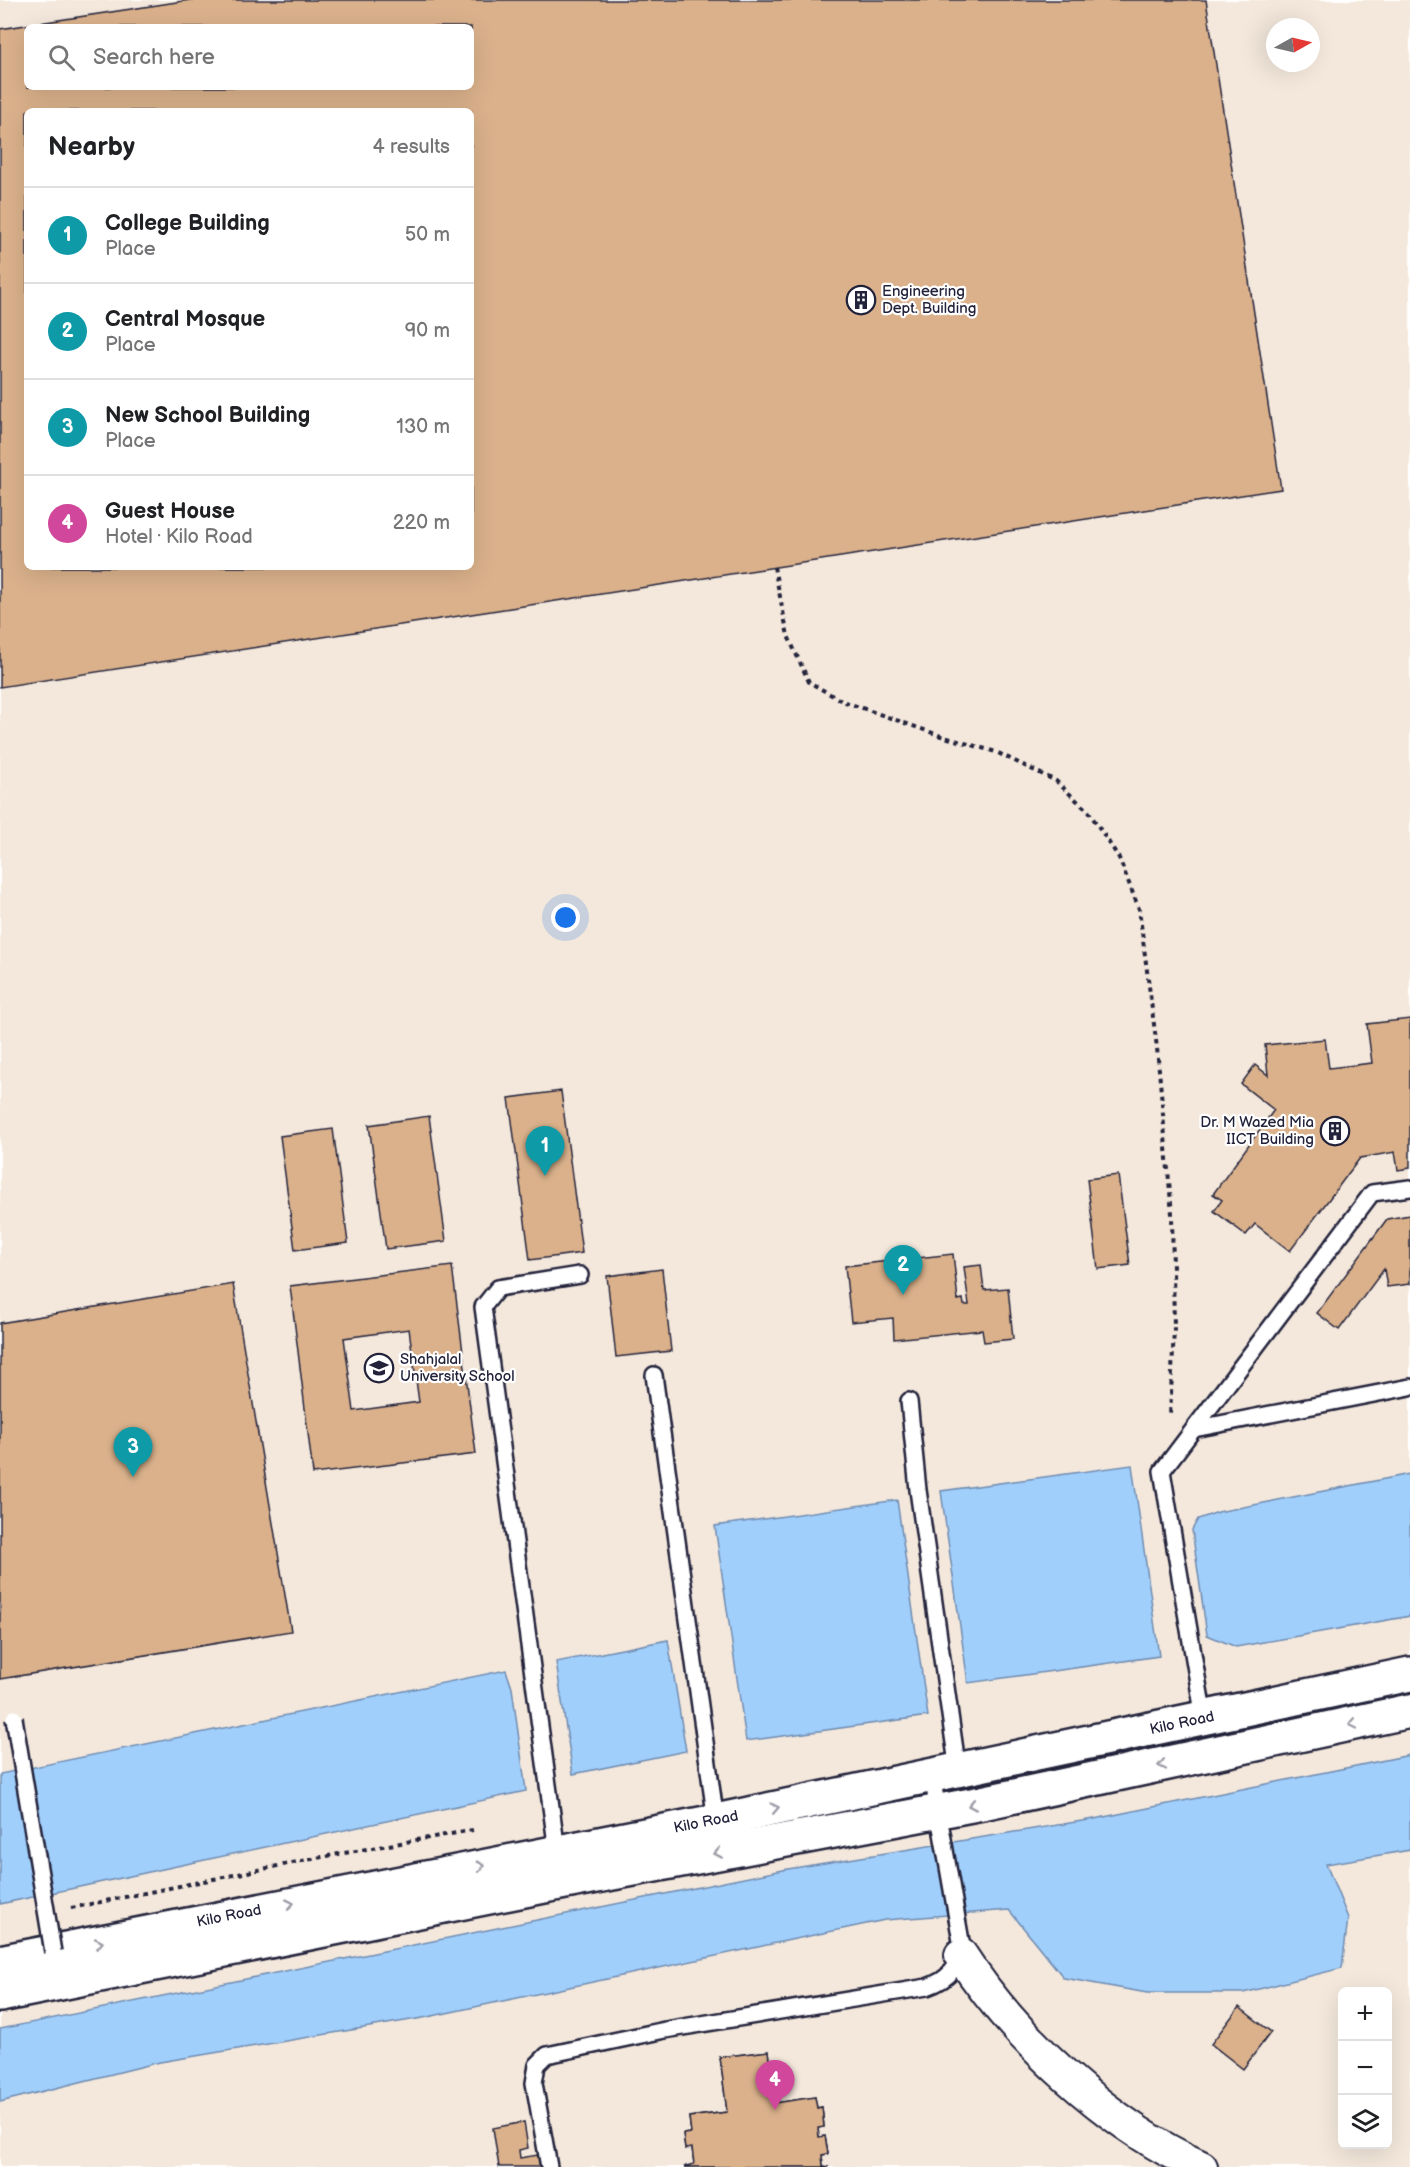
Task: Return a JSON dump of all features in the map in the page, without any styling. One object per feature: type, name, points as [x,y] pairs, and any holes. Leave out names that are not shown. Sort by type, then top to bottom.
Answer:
[{"type":"street","name":"Kilo Road","points":[[0,1962],[716,1821],[1410,1674]]},
{"type":"street","points":[[0,1995],[544,1886],[939,1811],[1410,1711]]},
{"type":"street","points":[[961,1955],[977,1981],[1048,2060],[1112,2113],[1172,2154],[1200,2167]]},
{"type":"lane","points":[[1204,1718],[1162,1471],[1372,1193],[1410,1188]]},
{"type":"lane","points":[[557,1851],[483,1307],[498,1288],[580,1275]]},
{"type":"lane","points":[[654,1375],[716,1821]]},
{"type":"lane","points":[[1194,1429],[1410,1387]]},
{"type":"lane","points":[[549,2167],[534,2083],[537,2065],[547,2055],[665,2030],[927,1987],[947,1978],[961,1955],[939,1811],[945,1774],[909,1401]]},
{"type":"lane","points":[[14,1718],[53,1952]]},
{"type":"path","points":[[774,567],[788,636],[809,682],[842,701],[941,736],[996,752],[1056,781],[1089,812],[1119,858],[1139,909],[1156,1048],[1172,1214],[1175,1306],[1170,1460]]},
{"type":"shaded area","points":[[0,0],[1410,0],[1410,2167],[0,2167]]},
{"type":"water","points":[[1132,1465],[1159,1656],[968,1683],[941,1491]]},
{"type":"water","points":[[1410,1474],[1410,1616],[1236,1647],[1207,1635],[1192,1530],[1198,1519],[1218,1512]]},
{"type":"water","points":[[897,1500],[928,1716],[746,1741],[715,1526]]},
{"type":"water","points":[[668,1640],[686,1751],[573,1774],[556,1662]]},
{"type":"water","points":[[506,1670],[512,1688],[526,1791],[0,1904],[0,1774]]},
{"type":"water","points":[[1410,1755],[1410,1850],[1326,1864],[1348,1918],[1342,1968],[1243,1993],[1147,1993],[1064,1978],[1009,1910],[885,1920],[423,2018],[160,2062],[0,2102],[0,2029],[788,1869],[1094,1819]]},
{"type":"building","name":"Engineering Dept. Building","points":[[190,0],[1206,0],[1281,489],[0,687],[0,29],[24,25],[24,90],[474,90],[474,24],[33,24]]},
{"type":"building","name":"Dr. M Wazed Mia IICT Building","points":[[1410,1019],[1410,1168],[1398,1170],[1395,1152],[1360,1158],[1290,1251],[1255,1224],[1246,1235],[1214,1211],[1222,1200],[1213,1194],[1274,1110],[1241,1084],[1255,1065],[1268,1075],[1265,1045],[1325,1039],[1329,1068],[1372,1063],[1367,1024]]},
{"type":"building","points":[[561,1091],[582,1253],[530,1260],[509,1098]]},
{"type":"building","points":[[429,1116],[446,1241],[386,1249],[369,1125]]},
{"type":"building","points":[[333,1129],[348,1243],[295,1250],[280,1136]]},
{"type":"building","points":[[1118,1175],[1130,1265],[1098,1269],[1087,1179]]},
{"type":"building","points":[[1410,1215],[1410,1284],[1387,1287],[1384,1269],[1339,1330],[1317,1313],[1387,1219]]},
{"type":"building","points":[[953,1254],[958,1300],[963,1299],[964,1305],[969,1305],[964,1267],[981,1265],[984,1290],[1008,1288],[1013,1339],[984,1342],[982,1330],[894,1339],[893,1318],[851,1322],[845,1266]]},
{"type":"building","points":[[452,1266],[476,1454],[313,1474],[290,1286]],"holes":[[[409,1329],[419,1402],[354,1411],[344,1338]]]},
{"type":"building","points":[[662,1269],[671,1351],[616,1357],[607,1276]]},
{"type":"building","points":[[233,1284],[291,1631],[0,1679],[0,1323]]},
{"type":"building","points":[[1239,2007],[1271,2032],[1243,2069],[1211,2044]]},
{"type":"building","points":[[769,2051],[775,2103],[815,2097],[817,2108],[822,2107],[824,2127],[818,2128],[819,2137],[825,2136],[828,2154],[822,2155],[823,2166],[829,2167],[782,2167],[775,2122],[732,2129],[737,2167],[684,2167],[694,2164],[692,2148],[685,2149],[683,2134],[691,2133],[689,2117],[727,2112],[720,2057]]},
{"type":"building","points":[[769,2051],[775,2103],[815,2097],[817,2108],[822,2107],[824,2127],[818,2128],[819,2137],[825,2136],[828,2154],[822,2155],[823,2166],[829,2167],[684,2167],[694,2164],[692,2148],[685,2149],[683,2134],[691,2133],[689,2117],[727,2112],[720,2057]]},
{"type":"building","points":[[524,2122],[528,2148],[519,2150],[520,2158],[538,2155],[540,2167],[499,2167],[493,2128]]},
{"type":"place","name":"Engineering Dept. Building","points":[[861,300]]},
{"type":"place","name":"Dr. M Wazed Mia IICT Building","points":[[1335,1131]]},
{"type":"place","name":"College Building","points":[[545,1176]]},
{"type":"place","name":"Central Mosque","points":[[903,1295]]},
{"type":"place","name":"Shahjalal University School","points":[[379,1368]]},
{"type":"place","name":"New School Building","points":[[133,1477]]},
{"type":"place","name":"Guest House","points":[[775,2110]]}]
